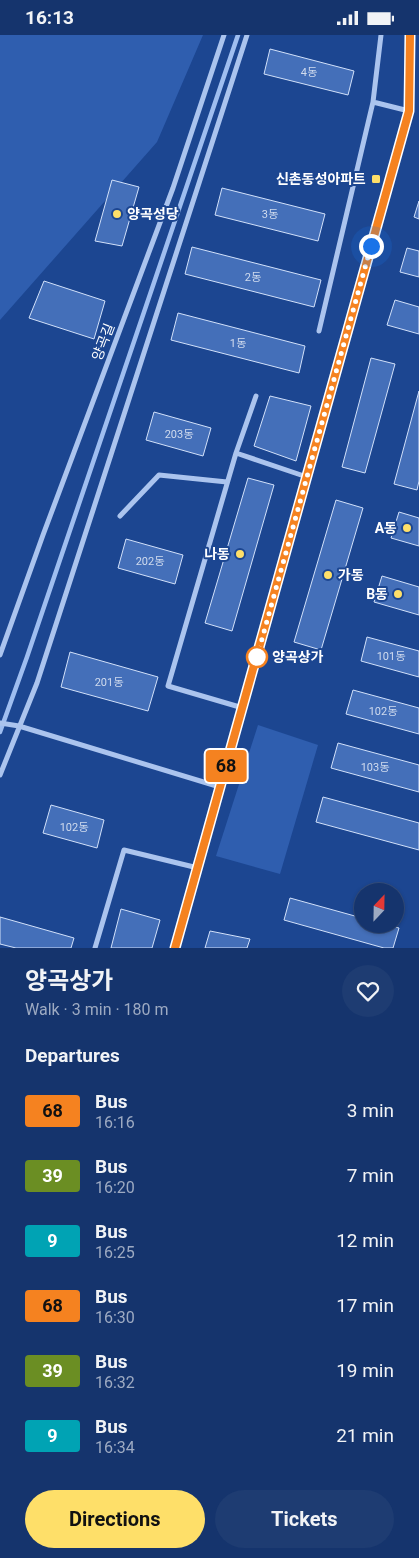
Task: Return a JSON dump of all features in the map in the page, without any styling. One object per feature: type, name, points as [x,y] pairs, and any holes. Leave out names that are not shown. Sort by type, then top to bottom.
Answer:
[{"type":"street","name":"양곡길","points":[[0,655],[173,188],[224,35]]},
{"type":"street","points":[[0,775],[37,683],[247,35]]},
{"type":"street","points":[[319,331],[373,102],[381,35]]},
{"type":"street","points":[[175,948],[409,111],[410,35]]},
{"type":"street","points":[[373,102],[409,111]]},
{"type":"street","points":[[242,708],[168,686],[227,482],[256,396]]},
{"type":"street","points":[[236,453],[307,477]]},
{"type":"street","points":[[120,516],[158,475],[227,482]]},
{"type":"street","points":[[0,723],[19,726],[220,787]]},
{"type":"street","points":[[0,757],[7,759]]},
{"type":"street","points":[[95,948],[124,850],[198,868]]},
{"type":"shaded area","points":[[0,35],[203,35],[157,142],[0,320]]},
{"type":"shaded area","points":[[258,725],[318,745],[280,874],[216,856]]},
{"type":"building","points":[[270,49],[354,71],[348,95],[264,74]]},
{"type":"building","name":"양곡성당","points":[[112,180],[139,187],[122,246],[95,241]]},
{"type":"building","points":[[222,188],[325,214],[318,241],[215,215]]},
{"type":"building","points":[[419,201],[419,219],[414,217]]},
{"type":"building","points":[[192,247],[321,280],[314,307],[185,274]]},
{"type":"building","points":[[407,248],[419,251],[419,277],[400,272]]},
{"type":"building","points":[[44,281],[105,301],[94,339],[29,318]]},
{"type":"building","points":[[395,300],[419,307],[419,334],[387,325]]},
{"type":"building","points":[[178,313],[305,346],[299,373],[171,340]]},
{"type":"building","points":[[371,358],[395,364],[365,473],[342,467]]},
{"type":"building","points":[[419,391],[419,481],[417,490],[394,484]]},
{"type":"building","points":[[270,396],[311,406],[296,461],[254,446]]},
{"type":"building","points":[[154,412],[211,428],[203,456],[146,440]]},
{"type":"building","name":"나동","points":[[248,478],[274,485],[232,631],[205,623]]},
{"type":"building","name":"가동","points":[[336,500],[363,508],[321,650],[294,642]]},
{"type":"building","name":"A동","points":[[399,512],[419,518],[419,546],[391,538]]},
{"type":"building","points":[[126,539],[183,555],[175,584],[118,568]]},
{"type":"building","name":"B동","points":[[382,576],[419,587],[419,615],[374,602]]},
{"type":"building","points":[[367,637],[419,651],[419,677],[361,661]]},
{"type":"building","points":[[70,652],[158,677],[148,711],[61,687]]},
{"type":"building","points":[[353,690],[419,708],[419,734],[346,714]]},
{"type":"building","points":[[338,743],[419,765],[419,792],[331,768]]},
{"type":"building","points":[[323,797],[419,823],[419,850],[316,822]]},
{"type":"building","points":[[51,805],[104,820],[97,848],[43,833]]},
{"type":"building","points":[[290,898],[354,916],[354,933],[398,933],[393,948],[384,948],[284,920]]},
{"type":"building","points":[[121,909],[160,920],[152,948],[111,948]]},
{"type":"building","points":[[0,917],[74,938],[71,948],[16,948],[0,944]]},
{"type":"building","points":[[210,931],[250,939],[247,948],[205,948]]},
{"type":"waterway","points":[[0,732],[238,35]]},
{"type":"bus line","name":"68","points":[[175,948],[409,111],[410,35]]},
{"type":"place","name":"신촌동성아파트","points":[[376,179]]},
{"type":"place","name":"양곡성당","points":[[117,214]]},
{"type":"place","name":"A동","points":[[407,528]]},
{"type":"place","name":"나동","points":[[240,554]]},
{"type":"place","name":"가동","points":[[328,575]]},
{"type":"place","name":"B동","points":[[398,594]]},
{"type":"place","name":"양곡상가","points":[[257,657]]},
{"type":"route","points":[[257,657],[371,246]]}]
